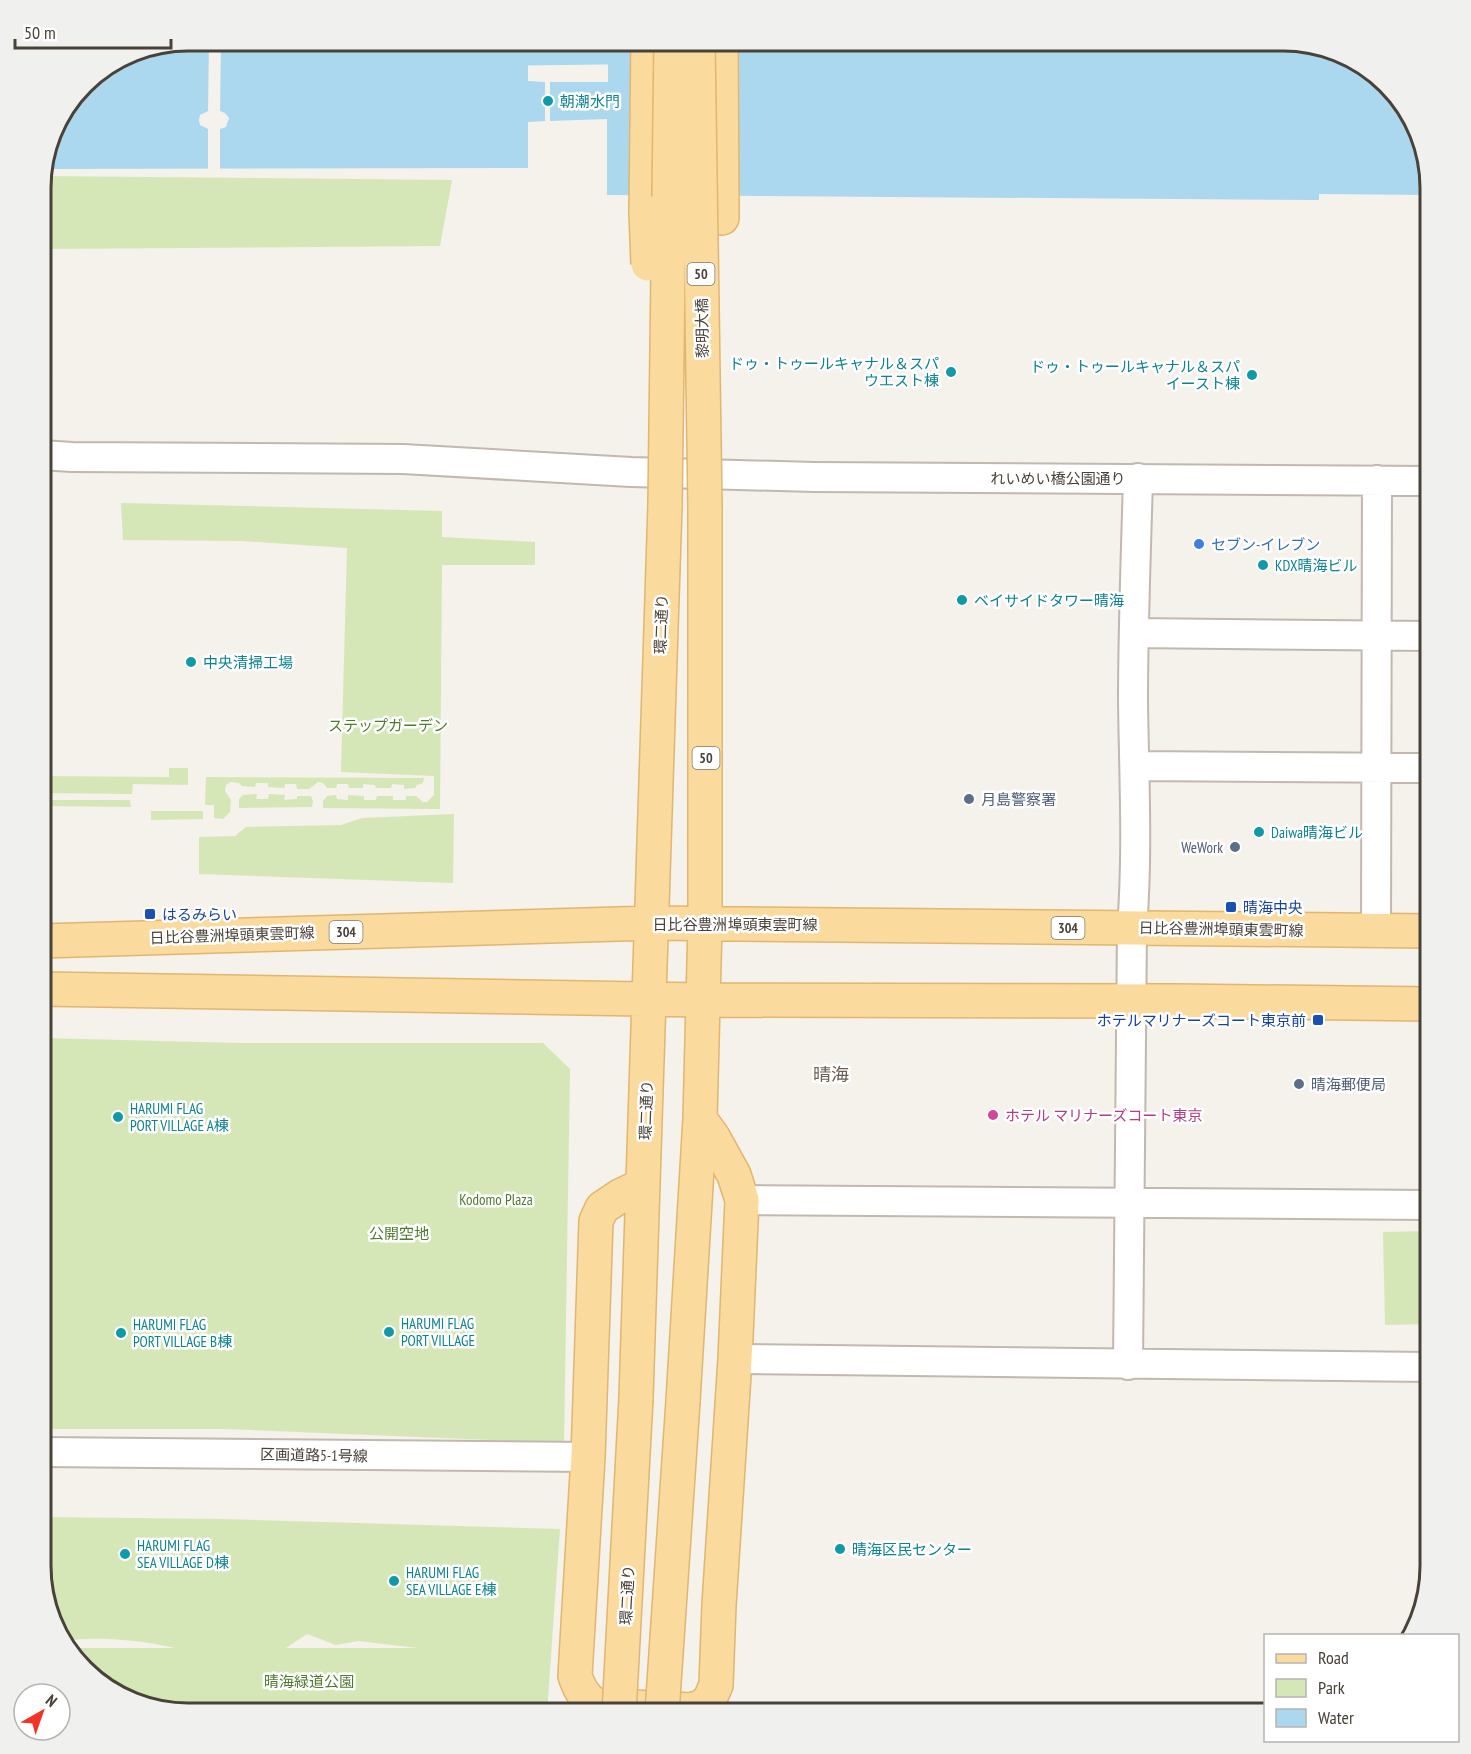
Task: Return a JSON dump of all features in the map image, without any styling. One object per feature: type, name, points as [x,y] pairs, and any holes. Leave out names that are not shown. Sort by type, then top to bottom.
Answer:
[{"type":"main road","name":"50","points":[[648,51],[646,212],[649,301],[665,505]]},
{"type":"main road","name":"50","points":[[665,505],[672,51]]},
{"type":"main road","name":"黎明大橋","points":[[698,51],[705,508]]},
{"type":"main road","name":"50","points":[[702,1000],[705,924],[705,508],[723,218],[721,51]]},
{"type":"main road","name":"環二通り","points":[[620,1703],[636,1398],[665,505]]},
{"type":"main road","name":"日比谷豊洲埠頭東雲町線","points":[[51,941],[652,923],[1420,931]]},
{"type":"main road","points":[[51,988],[649,1000],[1420,1004]]},
{"type":"main road","points":[[663,1703],[700,1119],[702,1000]]},
{"type":"main road","points":[[700,1119],[734,1175],[742,1200],[735,1359],[718,1605],[716,1685],[711,1699],[706,1703]]},
{"type":"main road","points":[[592,1703],[585,1698],[575,1676],[588,1457],[596,1221],[602,1208],[643,1185]]},
{"type":"street","name":"れいめい橋公園通り","points":[[51,456],[402,459],[631,472],[814,477],[1420,481]]},
{"type":"street","points":[[1128,1365],[1132,928],[1135,891],[1134,633],[1138,478]]},
{"type":"street","points":[[1376,931],[1377,480]]},
{"type":"street","points":[[1134,633],[1420,636]]},
{"type":"street","points":[[1136,766],[1420,768]]},
{"type":"street","points":[[742,1200],[1420,1205]]},
{"type":"street","points":[[735,1359],[1128,1365],[1420,1366]]},
{"type":"street","name":"区画道路5-1号線","points":[[51,1452],[588,1457]]},
{"type":"green space","points":[[51,176],[452,180],[440,246],[51,249]]},
{"type":"green space","name":"ステップガーデン","points":[[121,503],[442,511],[442,537],[535,542],[535,565],[442,565],[440,809],[323,808],[323,801],[327,796],[336,795],[337,799],[348,800],[348,795],[364,796],[364,800],[376,800],[377,796],[393,796],[393,800],[406,800],[406,796],[416,796],[423,802],[427,802],[434,795],[434,776],[341,772],[347,548],[242,541],[123,540]]},
{"type":"green space","points":[[169,768],[188,768],[188,785],[133,784],[132,794],[51,793],[51,776],[169,777]]},
{"type":"green space","points":[[206,777],[424,778],[423,783],[415,788],[404,789],[404,785],[392,784],[391,788],[376,788],[375,785],[363,784],[363,788],[349,788],[348,784],[337,784],[336,788],[327,788],[323,783],[318,782],[309,789],[297,789],[296,784],[285,784],[284,788],[268,787],[268,783],[256,783],[255,787],[231,782],[226,785],[225,791],[231,800],[230,812],[223,819],[214,818],[214,805],[205,805]]},
{"type":"green space","points":[[257,794],[256,799],[268,799],[269,794],[285,795],[284,800],[297,799],[297,796],[311,796],[312,807],[239,808],[239,799],[243,795]]},
{"type":"green space","points":[[51,800],[130,800],[131,807],[51,806]]},
{"type":"green space","points":[[151,811],[203,811],[203,819],[151,820]]},
{"type":"green space","points":[[454,814],[453,883],[199,874],[199,837],[235,836],[246,827],[341,825],[362,818]]},
{"type":"green space","name":"公開空地","points":[[51,1038],[239,1043],[543,1043],[570,1069],[564,1443],[226,1429],[51,1429]]},
{"type":"green space","points":[[1420,1231],[1420,1324],[1385,1325],[1383,1232]]},
{"type":"green space","name":"晴海緑道公園","points":[[51,1517],[221,1519],[560,1529],[548,1703],[170,1702],[127,1689],[98,1669],[78,1648],[175,1648],[148,1643],[91,1639],[73,1640],[58,1610],[52,1584]],"holes":[[[307,1634],[336,1645],[358,1641],[418,1648],[286,1648]]]},
{"type":"water","points":[[188,51],[528,51],[528,81],[545,82],[545,121],[528,122],[528,168],[52,169],[65,127],[91,91],[127,65],[152,56]]},
{"type":"water","points":[[608,51],[1292,51],[1327,58],[1344,65],[1380,91],[1402,119],[1410,136],[1419,170],[1420,195],[1319,194],[1319,200],[607,195],[607,119],[550,121],[550,82],[608,82]]},
{"type":"pier","points":[[209,51],[221,51],[220,111],[229,118],[226,127],[220,129],[220,171],[208,171],[208,129],[200,125],[199,120],[200,115],[208,111]]},
{"type":"waterway","points":[[498,55],[639,53]]},
{"type":"place","name":"朝潮水門","points":[[548,101]]},
{"type":"place","name":"ドゥ・トゥールキャナル＆スパ ウエスト棟","points":[[951,372]]},
{"type":"place","name":"ドゥ・トゥールキャナル＆スパ イースト棟","points":[[1252,375]]},
{"type":"place","name":"セブン-イレブン","points":[[1199,544]]},
{"type":"place","name":"KDX晴海ビル","points":[[1263,565]]},
{"type":"place","name":"ベイサイドタワー晴海","points":[[962,600]]},
{"type":"place","name":"中央清掃工場","points":[[191,662]]},
{"type":"place","name":"月島警察署","points":[[969,799]]},
{"type":"place","name":"Daiwa晴海ビル","points":[[1259,832]]},
{"type":"place","name":"WeWork","points":[[1235,847]]},
{"type":"place","name":"晴海中央","points":[[1231,907]]},
{"type":"place","name":"はるみらい","points":[[150,914]]},
{"type":"place","name":"ホテルマリナーズコート東京前","points":[[1318,1020]]},
{"type":"place","name":"晴海郵便局","points":[[1299,1084]]},
{"type":"place","name":"ホテル マリナーズコート東京","points":[[993,1115]]},
{"type":"place","name":"HARUMI FLAG PORT VILLAGE A棟","points":[[118,1117]]},
{"type":"place","name":"HARUMI FLAG PORT VILLAGE","points":[[389,1332]]},
{"type":"place","name":"HARUMI FLAG PORT VILLAGE B棟","points":[[121,1333]]},
{"type":"place","name":"晴海区民センター","points":[[840,1549]]},
{"type":"place","name":"HARUMI FLAG SEA VILLAGE D棟","points":[[125,1554]]},
{"type":"place","name":"HARUMI FLAG SEA VILLAGE E棟","points":[[394,1581]]},
{"type":"district","name":"晴海","points":[[831,1074]]},
{"type":"park label","name":"Kodomo Plaza","points":[[496,1199]]}]
